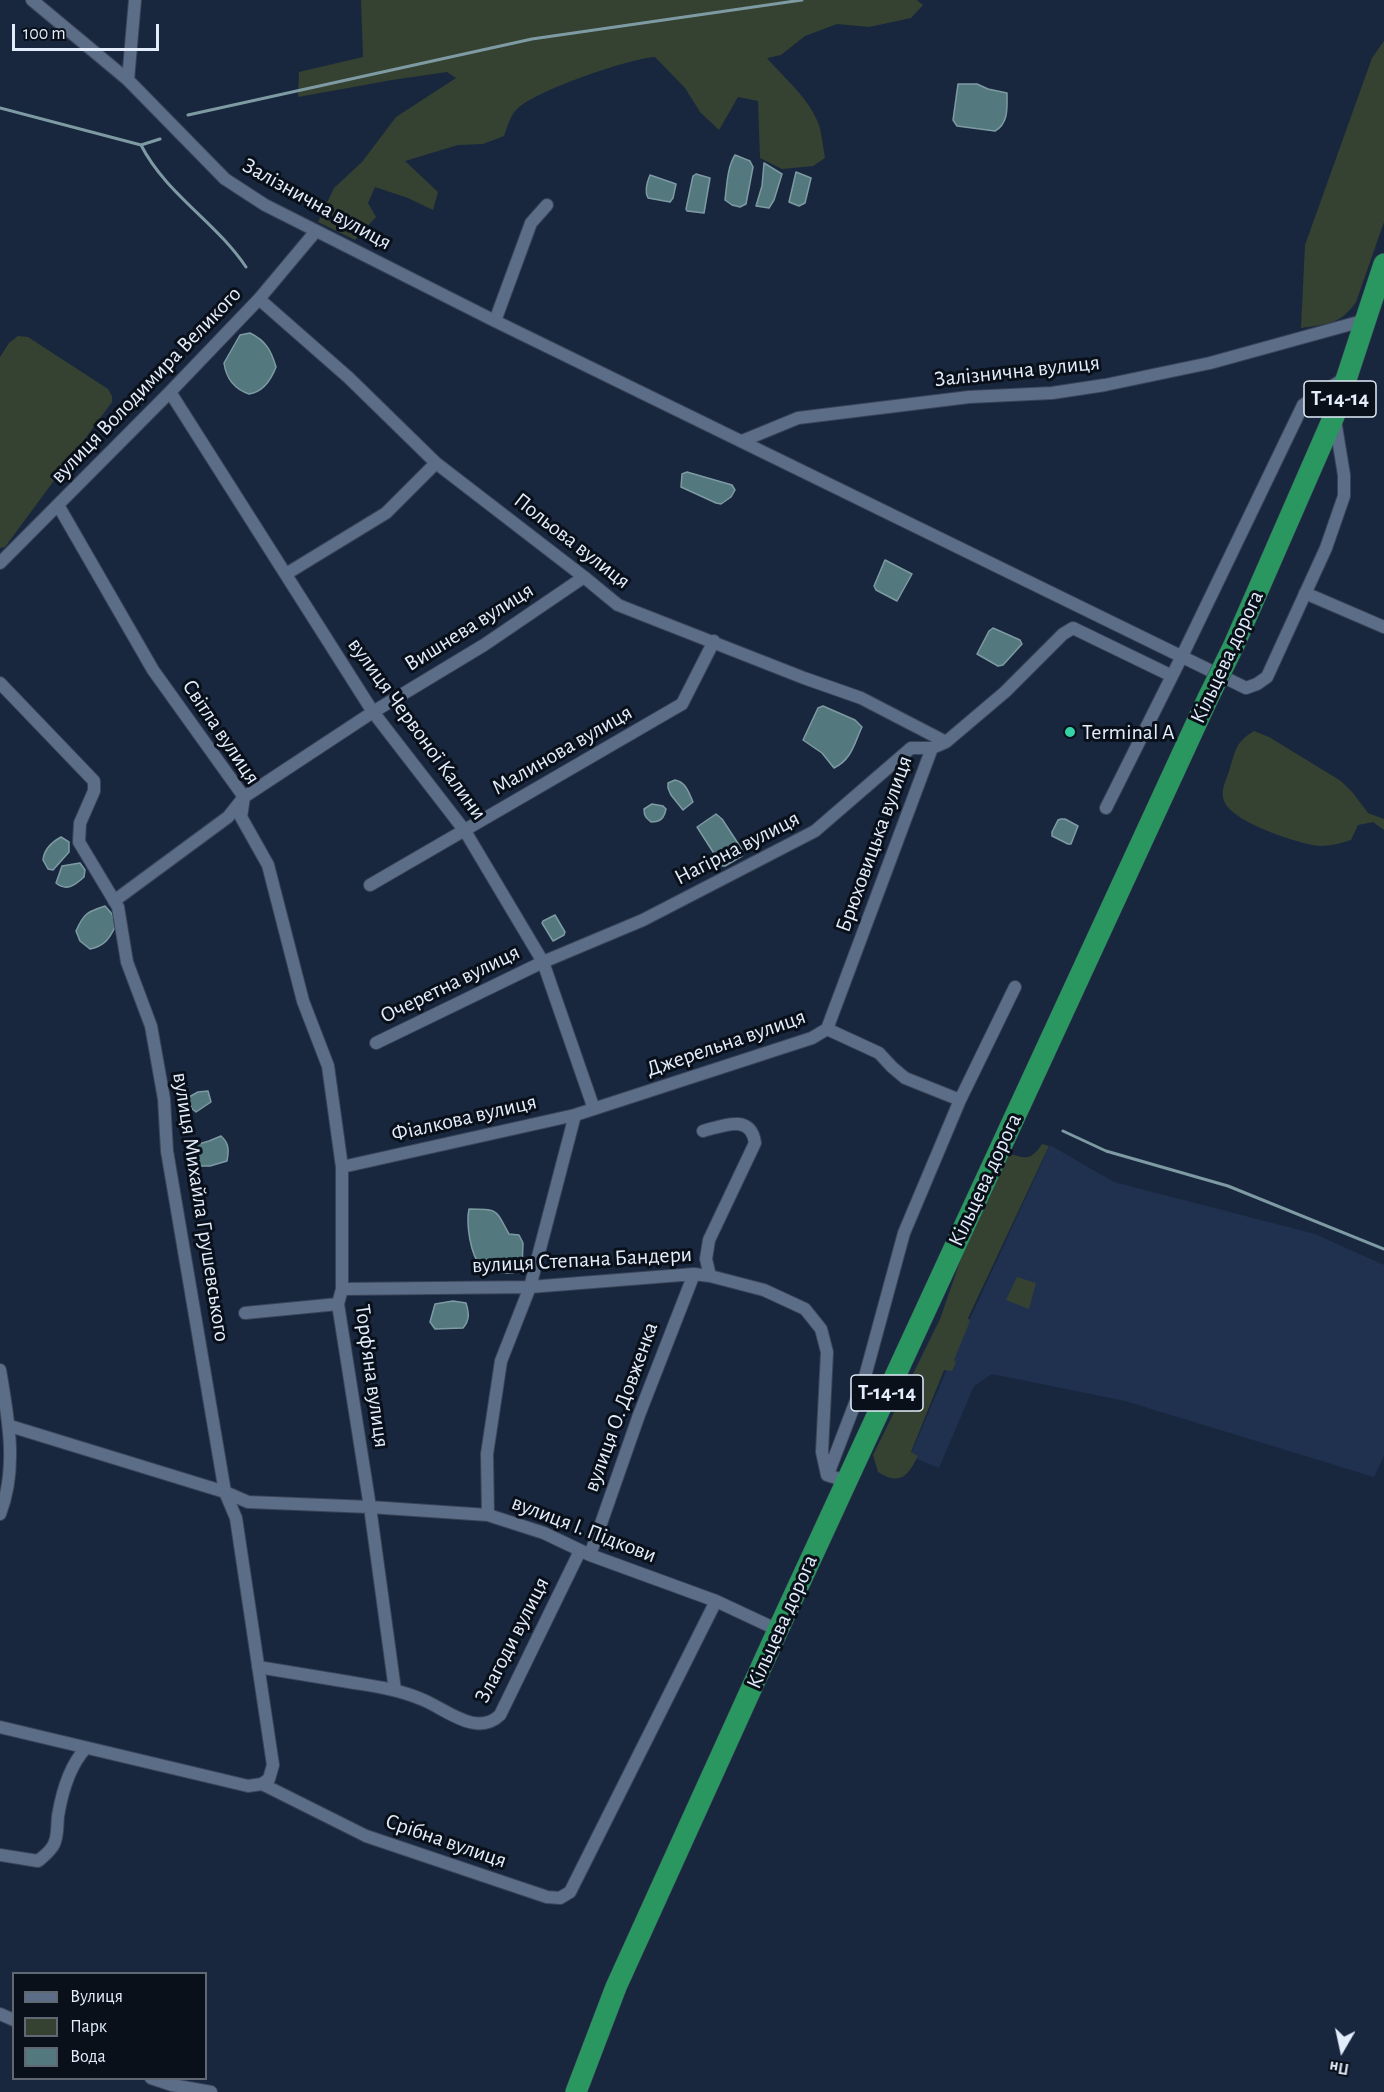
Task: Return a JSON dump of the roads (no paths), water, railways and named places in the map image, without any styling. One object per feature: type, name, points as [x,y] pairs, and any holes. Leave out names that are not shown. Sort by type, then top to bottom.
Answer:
[{"type":"highway","name":"Кільцева дорога","points":[[576,2092],[616,1987],[778,1630],[836,1478],[1234,645],[1334,416],[1384,264]]},
{"type":"street","name":"Залізнична вулиця","points":[[32,0],[128,80],[225,179],[265,205],[495,321],[1246,688],[1267,677],[1326,548],[1344,496],[1344,475],[1334,416]]},
{"type":"street","points":[[128,80],[135,0]]},
{"type":"street","points":[[495,321],[531,223],[547,205]]},
{"type":"street","name":"вулиця Володимира Великого","points":[[0,563],[259,299],[316,231]]},
{"type":"street","name":"Польова вулиця","points":[[259,299],[349,378],[436,463],[618,605],[871,702],[946,742]]},
{"type":"street","name":"Залізнична вулиця","points":[[742,441],[798,418],[969,397],[1052,393],[1105,384],[1210,363],[1366,320]]},
{"type":"street","points":[[1106,808],[1303,405],[1348,376]]},
{"type":"street","name":"вулиця Червоної Калини","points":[[170,392],[373,712],[465,831],[543,963],[594,1109]]},
{"type":"street","points":[[286,574],[386,513],[436,463]]},
{"type":"street","name":"Світла вулиця","points":[[58,506],[153,670],[244,797],[241,817],[268,865],[303,1001],[328,1066]]},
{"type":"street","name":"Вишнева вулиця","points":[[114,901],[228,817],[244,797],[373,712],[484,645],[584,577]]},
{"type":"street","points":[[1305,593],[1384,627]]},
{"type":"street","name":"Брюховицька вулиця","points":[[827,1029],[932,748],[946,742],[1005,693],[1063,634],[1073,628],[1172,676]]},
{"type":"street","name":"Малинова вулиця","points":[[370,885],[682,704],[714,641]]},
{"type":"street","name":"вулиця Михайла Грушевського","points":[[0,683],[94,781],[94,791],[80,824],[79,842],[117,907],[127,962],[151,1026],[165,1099],[167,1151],[225,1492],[236,1518],[273,1765],[268,1779],[262,1784]]},
{"type":"street","name":"Нагірна вулиця","points":[[543,963],[643,920],[815,831],[911,748],[932,748]]},
{"type":"street","name":"Очеретна вулиця","points":[[376,1043],[543,963]]},
{"type":"street","points":[[836,1478],[904,1233],[960,1100],[1016,987]]},
{"type":"street","name":"Джерельна вулиця","points":[[594,1109],[812,1038],[827,1029],[879,1053],[905,1078],[960,1100]]},
{"type":"street","name":"Торф'яна вулиця","points":[[328,1066],[342,1167],[342,1288],[338,1304],[370,1507],[395,1690]]},
{"type":"street","name":"Фіалкова вулиця","points":[[342,1167],[594,1109]]},
{"type":"street","points":[[488,1515],[487,1454],[501,1360],[530,1287],[574,1115]]},
{"type":"street","points":[[703,1131],[739,1123],[747,1126],[755,1137],[756,1143],[709,1240],[706,1259],[710,1276]]},
{"type":"street","name":"вулиця Степана Бандери","points":[[342,1288],[530,1287],[694,1274],[764,1290],[805,1309],[821,1329],[827,1352],[822,1452],[836,1478]]},
{"type":"street","name":"вулиця О. Довженка","points":[[585,1553],[694,1274]]},
{"type":"street","points":[[245,1313],[338,1304]]},
{"type":"street","points":[[0,1370],[10,1426],[6,1499],[0,1514]]},
{"type":"street","name":"вулиця І. Підкови","points":[[10,1426],[225,1492],[248,1502],[488,1515],[544,1533],[585,1553],[716,1601],[778,1630]]},
{"type":"street","name":"Злагоди вулиця","points":[[258,1667],[395,1690],[421,1699],[471,1723],[493,1722],[500,1715],[585,1553]]},
{"type":"street","name":"Срібна вулиця","points":[[0,1727],[248,1786],[262,1784],[366,1836],[547,1897],[560,1899],[570,1892],[716,1601]]},
{"type":"street","points":[[0,1855],[38,1861],[50,1851],[55,1843],[60,1803],[68,1776],[86,1749]]},
{"type":"street","points":[[155,2080],[212,2092]]},
{"type":"water","points":[[958,84],[977,84],[1007,93],[1005,119],[1000,128],[995,131],[957,126],[953,120]]},
{"type":"water","points":[[735,155],[750,161],[753,167],[746,204],[740,207],[725,200],[729,171]]},
{"type":"water","points":[[764,163],[782,174],[774,200],[769,208],[756,206],[762,186]]},
{"type":"water","points":[[796,172],[811,178],[805,203],[799,206],[789,202]]},
{"type":"water","points":[[696,174],[710,178],[704,213],[686,209],[693,176]]},
{"type":"water","points":[[650,175],[676,184],[670,202],[648,198],[646,189]]},
{"type":"water","points":[[250,333],[267,347],[276,367],[266,385],[249,394],[232,382],[224,363],[240,335]]},
{"type":"water","points":[[687,472],[732,485],[735,490],[731,497],[721,504],[716,503],[681,487],[682,474]]},
{"type":"water","points":[[885,560],[912,574],[897,601],[876,590],[874,586]]},
{"type":"water","points":[[993,628],[1020,640],[1022,644],[1003,665],[998,666],[977,654],[989,631]]},
{"type":"water","points":[[823,706],[855,720],[862,727],[849,756],[834,768],[822,753],[803,740],[818,708]]},
{"type":"water","points":[[675,780],[684,785],[693,802],[683,810],[668,788],[668,783]]},
{"type":"water","points":[[652,804],[663,806],[666,809],[662,819],[651,822],[646,817],[644,809]]},
{"type":"water","points":[[716,814],[722,819],[743,851],[742,856],[725,866],[722,866],[697,827]]},
{"type":"water","points":[[1061,819],[1078,826],[1071,844],[1052,836],[1058,820]]},
{"type":"water","points":[[61,837],[69,842],[69,852],[53,870],[48,869],[43,860],[45,852]]},
{"type":"water","points":[[80,863],[85,870],[81,880],[67,887],[56,883],[62,866]]},
{"type":"water","points":[[105,906],[112,914],[116,925],[106,941],[90,949],[80,941],[76,931],[87,914]]},
{"type":"water","points":[[555,915],[565,932],[553,941],[542,923]]},
{"type":"water","points":[[208,1091],[211,1102],[196,1112],[191,1108],[189,1097],[198,1092]]},
{"type":"water","points":[[221,1136],[228,1147],[227,1161],[210,1166],[199,1166],[192,1160],[192,1146]]},
{"type":"water","points":[[469,1209],[486,1209],[495,1212],[509,1234],[519,1235],[523,1243],[522,1269],[501,1273],[481,1266],[474,1254],[470,1239]]},
{"type":"water","points":[[453,1301],[466,1303],[467,1322],[463,1328],[435,1329],[430,1322],[435,1304]]},
{"type":"waterway","points":[[188,115],[532,39],[802,0]]},
{"type":"waterway","points":[[0,108],[141,145],[160,139]]},
{"type":"waterway","points":[[141,145],[164,178],[234,251],[246,267]]},
{"type":"waterway","points":[[1063,1131],[1106,1151],[1228,1186],[1384,1249]]},
{"type":"place","name":"Terminal A","points":[[1070,732]]}]
